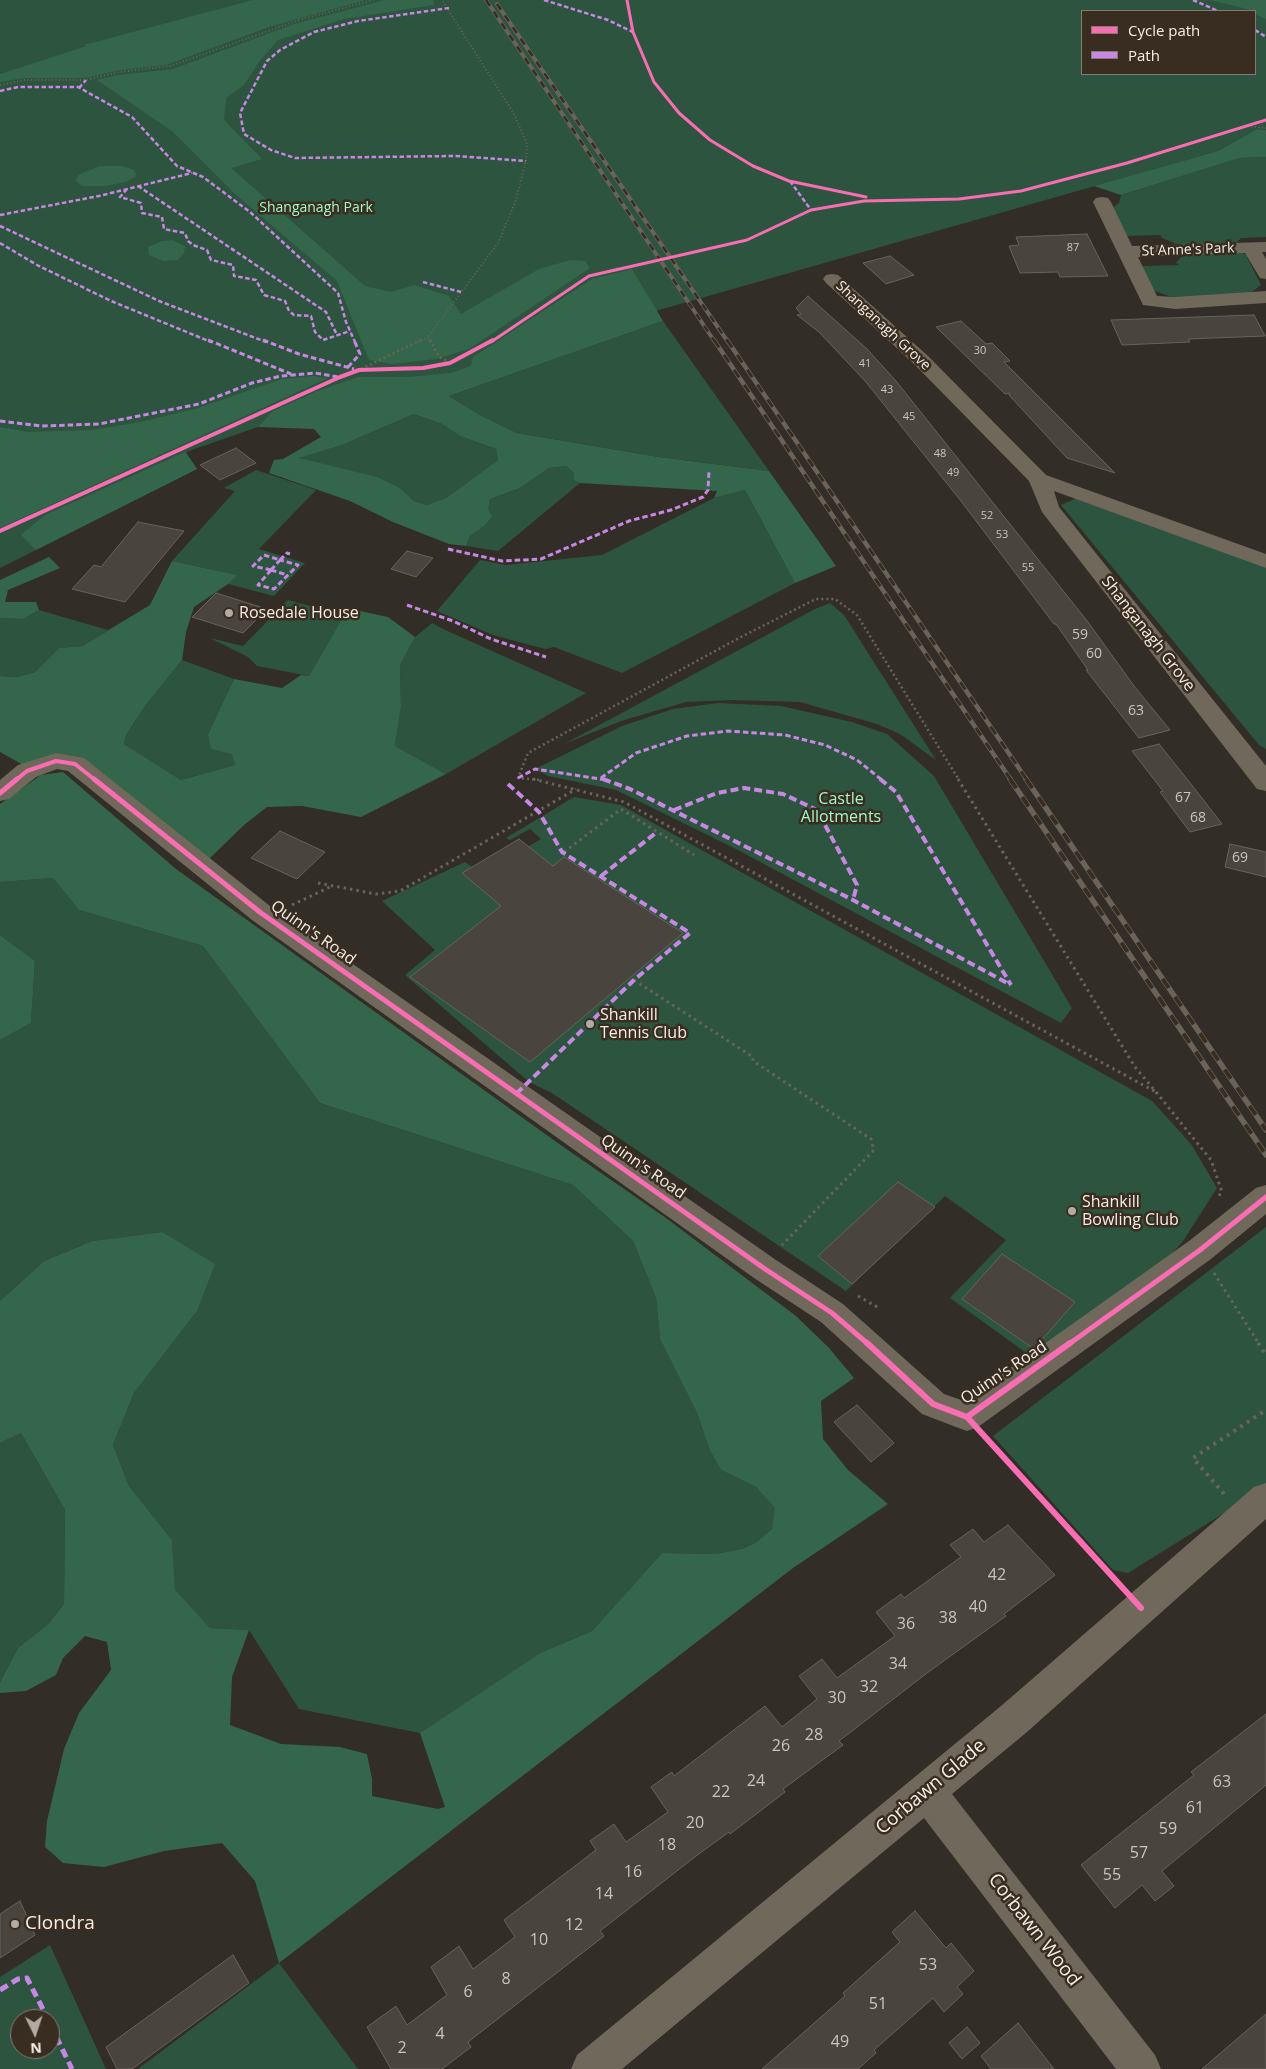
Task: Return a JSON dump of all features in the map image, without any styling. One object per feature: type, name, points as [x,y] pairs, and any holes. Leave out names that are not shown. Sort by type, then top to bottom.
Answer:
[{"type":"street","name":"St Anne's Park","points":[[1102,202],[1150,301],[1176,303],[1266,297]]},
{"type":"street","name":"St Anne's Park","points":[[1127,252],[1258,247],[1266,274]]},
{"type":"street","name":"Shanganagh Grove","points":[[832,279],[921,360],[1039,479],[1266,561]]},
{"type":"street","name":"Shanganagh Grove","points":[[1039,479],[1049,508],[1266,783]]},
{"type":"street","name":"Quinn's Road","points":[[0,793],[27,771],[56,761],[75,764],[267,917],[757,1263],[832,1313],[851,1328],[933,1404],[967,1417],[1200,1250],[1266,1197]]},
{"type":"street","name":"Corbawn Glade","points":[[591,2069],[926,1791],[1142,1608],[1255,1507]]},
{"type":"street","name":"Corbawn Wood","points":[[926,1791],[1141,2069]]},
{"type":"path","points":[[0,86],[25,80],[86,80],[119,72],[170,66],[281,26],[373,0]]},
{"type":"path","points":[[0,531],[295,396],[359,370],[428,337],[498,243],[515,203],[526,161],[527,144],[514,114],[442,0]]},
{"type":"path","points":[[1248,126],[1266,128]]},
{"type":"path","points":[[359,370],[423,368],[450,363],[482,348],[589,276],[620,267]]},
{"type":"path","points":[[428,337],[439,356],[450,363]]},
{"type":"path","points":[[1156,1092],[624,802],[534,780],[518,778],[528,753],[808,603],[816,599],[835,599],[857,615],[1135,1067],[1156,1092],[1211,1160],[1222,1192],[1213,1203]]},
{"type":"path","points":[[318,883],[376,894],[400,890],[576,790]]},
{"type":"path","points":[[564,852],[621,809],[694,854]]},
{"type":"path","points":[[267,917],[332,886]]},
{"type":"path","points":[[634,980],[753,1057],[753,1061],[871,1139],[874,1150],[781,1244],[790,1250]]},
{"type":"path","points":[[1200,1250],[1266,1355]]},
{"type":"path","points":[[855,1294],[879,1308]]},
{"type":"path","points":[[1255,1507],[1193,1458],[1266,1410]]},
{"type":"green space","name":"Shanganagh Park","points":[[0,0],[1266,0],[1266,130],[1257,129],[1218,151],[659,310],[322,426],[287,414],[258,427],[186,452],[197,469],[0,568]]},
{"type":"green space","points":[[253,0],[366,0],[272,26],[166,65],[120,70],[86,78],[24,78],[0,82],[0,74],[87,46],[84,45]]},
{"type":"green space","points":[[385,0],[433,0],[434,5],[344,19],[278,40],[259,62],[244,85],[226,98],[224,120],[262,159],[231,168],[365,286],[391,292],[414,285],[449,296],[461,314],[539,269],[571,260],[585,261],[590,268],[469,349],[436,359],[392,364],[369,360],[337,281],[235,194],[172,131],[97,80],[118,75],[173,69],[294,24]]},
{"type":"green space","points":[[1210,0],[1266,0],[1266,19],[1256,14],[1256,10]]},
{"type":"green space","points":[[1257,129],[1266,130],[1266,157],[1240,158],[1121,195],[1094,186],[1218,151]]},
{"type":"green space","points":[[1266,157],[1266,237],[1241,238],[1236,243],[1182,246],[1162,238],[1160,235],[1127,236],[1111,209],[1119,203],[1121,195],[1240,158]]},
{"type":"green space","points":[[100,166],[123,166],[134,170],[136,176],[126,182],[105,186],[82,186],[76,181],[78,175]]},
{"type":"green space","points":[[172,240],[185,246],[184,253],[178,260],[163,261],[149,255],[148,247],[162,241]]},
{"type":"green space","points":[[1242,253],[1246,255],[1261,285],[1249,294],[1178,298],[1169,296],[1152,290],[1142,266],[1179,265],[1176,263],[1184,254]]},
{"type":"green space","points":[[632,269],[663,321],[449,396],[480,415],[517,433],[659,457],[769,471],[836,566],[795,583],[745,490],[714,498],[717,491],[580,483],[574,480],[574,473],[566,466],[549,468],[520,488],[490,499],[488,509],[492,517],[484,526],[470,536],[466,546],[449,544],[393,522],[350,501],[269,473],[274,460],[283,459],[321,437],[314,429],[258,427],[273,411],[318,391],[358,377],[409,377],[451,373],[471,366],[473,357],[592,279]],"holes":[[[414,414],[442,424],[460,436],[496,449],[498,460],[446,498],[427,505],[414,501],[400,488],[377,477],[299,458],[342,445]]]},
{"type":"green space","points":[[663,321],[769,471],[659,457],[517,433],[480,415],[449,396]]},
{"type":"green space","points":[[313,376],[328,378],[0,528],[0,427],[28,432],[93,430],[140,422],[195,409],[282,379]]},
{"type":"green space","points":[[414,414],[442,424],[460,436],[496,449],[498,460],[446,498],[427,505],[414,501],[400,488],[298,458],[342,445]]},
{"type":"green space","points":[[185,452],[197,469],[36,550],[21,535],[45,515]]},
{"type":"green space","points":[[566,466],[574,473],[574,480],[580,483],[498,551],[466,546],[470,536],[484,526],[490,499],[520,488],[549,468]]},
{"type":"green space","points":[[256,470],[316,490],[259,549],[305,563],[274,596],[228,584],[236,575],[172,561],[235,491],[224,488]]},
{"type":"green space","points":[[745,490],[795,583],[622,673],[554,647],[545,649],[493,635],[437,611],[480,560],[506,565],[602,555],[714,498]]},
{"type":"green space","points":[[1079,497],[1266,566],[1266,749],[1259,745],[1061,505]]},
{"type":"green space","points":[[49,557],[60,568],[8,590],[5,602],[36,602],[39,610],[23,619],[0,618],[0,580]]},
{"type":"green space","points":[[172,561],[237,575],[228,584],[194,607],[186,632],[182,660],[145,706],[126,735],[124,744],[181,780],[235,765],[232,754],[211,749],[208,734],[234,679],[282,688],[301,675],[309,676],[344,615],[351,609],[388,617],[415,637],[400,665],[401,707],[395,746],[446,774],[361,817],[302,806],[267,807],[244,825],[206,862],[84,763],[25,766],[0,752],[0,676],[17,677],[35,672],[59,648],[82,646],[150,605]]},
{"type":"green space","points":[[288,600],[344,615],[309,676],[257,666],[248,657],[210,638],[243,646]]},
{"type":"green space","points":[[830,603],[844,615],[936,760],[900,734],[877,724],[800,702],[733,700],[686,702],[621,721],[564,744],[815,609]]},
{"type":"green space","points":[[39,610],[108,630],[82,646],[59,648],[35,672],[17,677],[0,676],[0,618],[23,619]]},
{"type":"green space","points":[[432,623],[586,693],[446,774],[395,746],[401,707],[400,665],[415,637]]},
{"type":"green space","points":[[182,660],[234,679],[208,734],[233,754],[235,765],[181,780],[124,744],[126,735],[145,706]]},
{"type":"green space","name":"Castle Allotments","points":[[718,703],[781,706],[852,722],[887,734],[934,776],[1072,1008],[1061,1023],[736,849],[616,790],[548,776],[535,769],[622,726],[673,709]]},
{"type":"green space","points":[[63,772],[176,869],[562,1146],[666,1218],[796,1316],[829,1348],[854,1378],[821,1401],[823,1439],[848,1470],[888,1504],[793,1568],[279,1963],[255,1881],[222,1843],[164,1851],[104,1867],[63,1863],[45,1847],[47,1821],[64,1749],[79,1713],[111,1670],[107,1642],[85,1636],[63,1658],[56,1675],[26,1691],[0,1693],[0,1682],[18,1648],[48,1624],[64,1604],[65,1510],[21,1433],[0,1443],[0,1301],[44,1261],[92,1241],[162,1232],[215,1264],[197,1311],[134,1393],[113,1445],[129,1486],[172,1540],[175,1590],[210,1628],[249,1630],[232,1677],[230,1725],[281,1744],[340,1747],[367,1754],[372,1779],[372,1796],[438,1809],[445,1807],[420,1733],[540,1653],[592,1631],[662,1553],[715,1554],[742,1549],[755,1543],[772,1529],[775,1508],[756,1487],[721,1470],[710,1451],[697,1413],[660,1339],[656,1298],[633,1241],[573,1185],[320,1103],[203,946],[79,910],[53,878],[0,882],[0,804],[41,775]]},
{"type":"green space","points":[[574,797],[621,805],[1152,1101],[1191,1144],[1217,1188],[1183,1241],[1159,1269],[1032,1357],[950,1298],[1006,1240],[945,1196],[846,1291],[552,1093],[529,1082],[405,975],[435,950],[382,901],[465,862],[472,867],[463,874],[471,880],[541,839],[530,829],[510,840],[506,838]]},
{"type":"green space","points":[[53,878],[79,910],[203,946],[320,1103],[573,1185],[633,1241],[656,1298],[660,1339],[697,1413],[710,1451],[721,1470],[756,1487],[776,1508],[772,1529],[755,1543],[742,1549],[715,1554],[662,1553],[592,1631],[540,1653],[420,1733],[299,1709],[249,1630],[210,1628],[174,1590],[172,1540],[129,1486],[113,1445],[134,1393],[197,1311],[162,1232],[92,1241],[44,1261],[0,1301],[0,1040],[31,1023],[35,961],[0,935],[0,882]]},
{"type":"green space","points":[[0,935],[35,961],[31,1023],[0,1040]]},
{"type":"green space","points":[[1266,1227],[1266,1487],[1128,1573],[1113,1570],[993,1436]]},
{"type":"green space","points":[[21,1433],[65,1510],[64,1604],[48,1624],[18,1648],[0,1682],[0,1443]]},
{"type":"green space","points":[[50,1945],[106,2069],[0,2069],[0,1977]]},
{"type":"green space","points":[[279,1963],[358,2069],[138,2069]]},
{"type":"building","points":[[1087,234],[1108,276],[1060,277],[1058,272],[1020,273],[1009,246],[1019,245],[1016,237]]},
{"type":"building","points":[[890,256],[914,275],[886,284],[863,263]]},
{"type":"building","points":[[808,296],[867,349],[896,381],[1088,622],[1134,686],[1170,730],[1139,738],[1086,670],[1088,670],[1056,624],[1054,624],[961,501],[866,382],[819,332],[797,315],[801,314],[796,308]]},
{"type":"building","points":[[1254,315],[1265,336],[1188,339],[1190,342],[1122,345],[1111,320]]},
{"type":"building","points":[[961,321],[986,344],[992,343],[1010,361],[1004,362],[1115,473],[1067,458],[1009,395],[1010,393],[1005,394],[936,327]]},
{"type":"building","points":[[236,448],[256,463],[220,480],[200,465]]},
{"type":"building","points":[[138,522],[184,531],[125,602],[72,589],[94,565],[101,567]]},
{"type":"building","points":[[407,551],[433,558],[416,577],[391,569]]},
{"type":"building","name":"Rosedale House","points":[[216,593],[267,609],[243,633],[192,617]]},
{"type":"building","points":[[1159,744],[1222,824],[1190,832],[1160,792],[1163,791],[1132,751]]},
{"type":"building","points":[[280,831],[325,852],[297,879],[251,858]]},
{"type":"building","points":[[519,839],[553,866],[564,857],[683,933],[530,1062],[410,977],[501,906],[462,873]]},
{"type":"building","points":[[1230,844],[1266,852],[1266,877],[1225,867]]},
{"type":"building","points":[[898,1182],[935,1207],[852,1284],[818,1256]]},
{"type":"building","points":[[1002,1254],[1075,1302],[1034,1349],[962,1299]]},
{"type":"building","points":[[857,1405],[894,1443],[871,1462],[834,1422]]},
{"type":"building","points":[[1008,1525],[1055,1575],[1004,1614],[1006,1616],[927,1673],[839,1741],[843,1745],[783,1789],[785,1792],[730,1834],[729,1832],[696,1856],[600,1931],[604,1936],[468,2042],[471,2047],[442,2069],[391,2069],[367,2027],[396,2006],[407,2025],[447,1995],[431,1967],[459,1946],[473,1969],[515,1937],[504,1920],[596,1850],[590,1841],[614,1824],[626,1842],[668,1812],[651,1787],[672,1772],[674,1776],[765,1706],[782,1727],[817,1699],[799,1676],[822,1659],[837,1678],[895,1636],[876,1612],[901,1594],[904,1598],[961,1557],[950,1545],[973,1529],[984,1542]]},
{"type":"building","points":[[1266,1714],[1266,1785],[1162,1871],[1174,1886],[1155,1901],[1142,1885],[1115,1908],[1081,1865],[1194,1775],[1191,1772]]},
{"type":"building","name":"Clondra","points":[[20,1901],[35,1935],[0,1958],[0,1914]]},
{"type":"building","points":[[915,1911],[946,1948],[951,1943],[974,1971],[957,1987],[963,1994],[944,2012],[933,1998],[874,2050],[876,2053],[858,2069],[762,2069],[845,1996],[843,1993],[900,1942],[892,1932]]},
{"type":"building","points":[[233,1955],[249,1983],[132,2069],[117,2069],[106,2047]]},
{"type":"building","points":[[1266,2014],[1266,2069],[1202,2069]]},
{"type":"building","points":[[1018,2023],[1054,2069],[991,2069],[981,2056]]},
{"type":"building","points":[[967,2027],[980,2043],[962,2059],[949,2043]]},
{"type":"railway","points":[[486,0],[715,342]]},
{"type":"railway","points":[[497,4],[728,342]]},
{"type":"railway","points":[[714,340],[1011,780]]},
{"type":"railway","points":[[727,340],[1027,780]]},
{"type":"railway","points":[[1010,779],[1266,1155]]},
{"type":"railway","points":[[1026,779],[1266,1130]]},
{"type":"marked path","points":[[544,0],[608,20],[633,32]]},
{"type":"marked path","points":[[1193,0],[1216,10]]},
{"type":"marked path","points":[[449,8],[358,21],[314,32],[280,50],[267,61],[240,113],[244,134],[271,150],[295,158],[455,156],[526,161]]},
{"type":"marked path","points":[[1256,31],[1266,37]]},
{"type":"marked path","points":[[79,88],[86,80]]},
{"type":"marked path","points":[[0,91],[18,87],[78,87],[132,117],[177,166],[203,177],[250,212],[338,293],[346,322],[360,354],[348,367]]},
{"type":"marked path","points":[[0,215],[99,196],[192,173]]},
{"type":"marked path","points":[[790,181],[811,210]]},
{"type":"marked path","points":[[138,186],[326,312],[337,335]]},
{"type":"marked path","points":[[127,189],[120,197],[141,203],[142,213],[162,217],[164,229],[185,233],[188,241],[193,245],[207,250],[211,260],[233,265],[234,276],[256,280],[264,295],[285,301],[289,311],[294,315],[311,316],[315,332],[323,340],[350,331]]},
{"type":"marked path","points":[[0,226],[159,301],[299,354],[354,369]]},
{"type":"marked path","points":[[0,243],[37,265],[111,301],[291,374]]},
{"type":"marked path","points":[[423,282],[461,292]]},
{"type":"marked path","points":[[0,421],[42,426],[99,424],[199,404],[252,383],[281,376],[315,373],[338,377]]},
{"type":"marked path","points":[[448,549],[502,561],[541,559],[629,521],[671,510],[703,497],[708,490],[709,471]]},
{"type":"marked path","points":[[287,575],[271,570],[253,566],[264,555],[280,560],[298,565],[274,589],[258,585],[271,570],[280,560],[287,553],[290,554]]},
{"type":"marked path","points":[[407,605],[453,621],[491,639],[546,657]]},
{"type":"marked path","points":[[601,778],[636,753],[687,736],[728,731],[785,735],[825,745],[857,760],[896,792],[1011,985]]},
{"type":"marked path","points":[[518,778],[535,769],[601,778],[630,789],[853,900],[1011,985]]},
{"type":"marked path","points":[[508,784],[539,812],[562,852],[690,933],[634,980],[517,1093]]},
{"type":"marked path","points":[[674,810],[717,793],[744,788],[783,794],[817,810],[857,885],[853,900]]},
{"type":"marked path","points":[[601,876],[657,832]]},
{"type":"marked path","points":[[0,1990],[18,1979],[27,1978],[43,2009]]},
{"type":"marked path","points":[[60,2044],[72,2069]]},
{"type":"cycle path","points":[[627,0],[633,32],[654,82],[679,113],[710,140],[753,166],[789,181],[824,190],[866,197]]},
{"type":"cycle path","points":[[0,531],[340,377],[359,370],[423,368],[450,363],[482,348],[589,276],[747,240],[811,210],[864,201],[959,199],[1021,191],[1127,163],[1266,120]]},
{"type":"cycle path","points":[[0,793],[27,771],[56,761],[75,764],[261,913],[765,1269],[832,1313],[851,1328],[933,1404],[967,1417],[1200,1250],[1266,1197]]},
{"type":"cycle path","points":[[967,1417],[1141,1608]]},
{"type":"place","name":"Rosedale House","points":[[229,613]]},
{"type":"place","name":"Shankill Tennis Club","points":[[590,1024]]},
{"type":"place","name":"Shankill Bowling Club","points":[[1072,1211]]},
{"type":"place","name":"Clondra","points":[[15,1924]]}]
